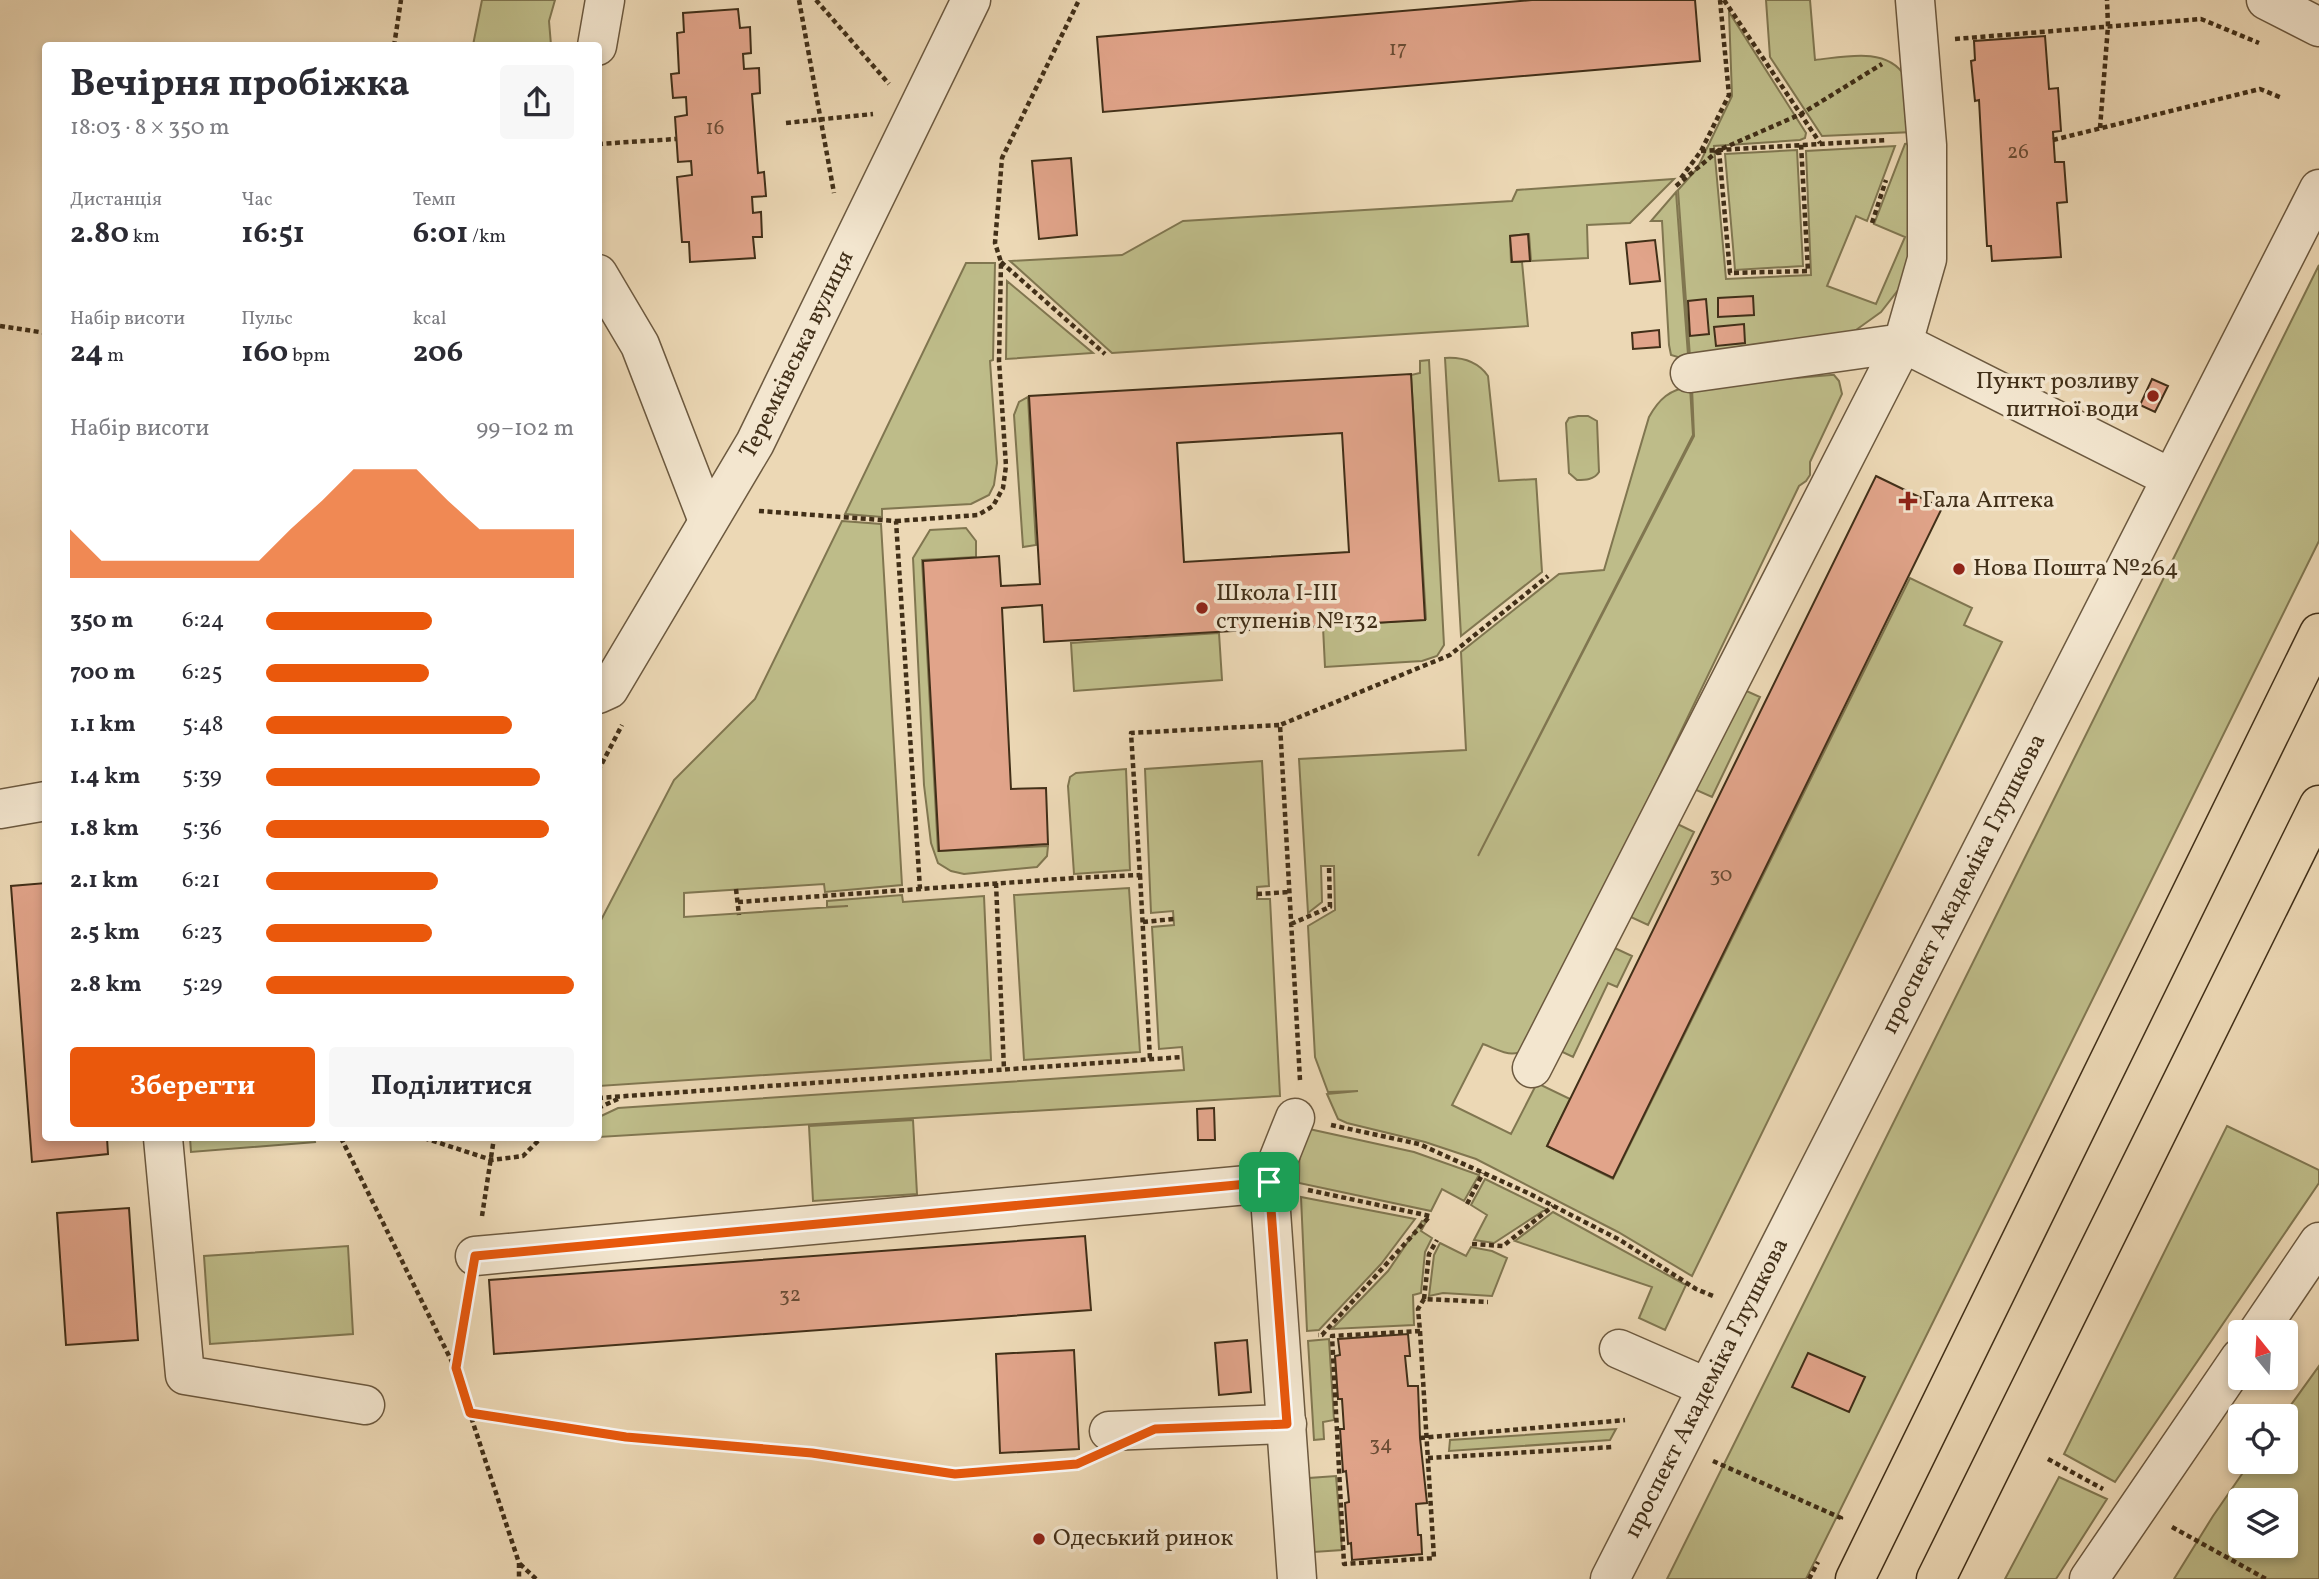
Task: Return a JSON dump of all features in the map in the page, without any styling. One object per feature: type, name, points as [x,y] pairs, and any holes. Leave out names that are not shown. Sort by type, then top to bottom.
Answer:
[{"type":"highway","points":[[1855,1579],[2319,633]]},
{"type":"highway","points":[[1936,1579],[2319,805]]},
{"type":"street","points":[[598,42],[606,0]]},
{"type":"street","name":"Теремківська вулиця","points":[[602,692],[609,689],[755,443],[971,0]]},
{"type":"street","points":[[1532,1068],[1903,343],[1927,259],[1927,145],[1915,0]]},
{"type":"street","points":[[2266,0],[2319,27]]},
{"type":"street","name":"проспект Академіка Глушкова","points":[[1610,1579],[2319,188]]},
{"type":"street","points":[[602,281],[639,345],[708,521]]},
{"type":"street","points":[[1690,373],[1903,343],[2171,478]]},
{"type":"street","points":[[0,809],[42,802]]},
{"type":"street","points":[[1295,1118],[1282,1185],[1287,1424],[1297,1579]]},
{"type":"street","points":[[163,1141],[185,1375],[365,1405]]},
{"type":"street","points":[[475,1256],[1282,1185]]},
{"type":"street","points":[[2266,1320],[2319,1242]]},
{"type":"street","points":[[1619,1349],[1706,1387]]},
{"type":"street","points":[[2089,1579],[2228,1376]]},
{"type":"street","points":[[1099,1445],[1287,1424]]},
{"type":"path","points":[[395,42],[401,0]]},
{"type":"path","points":[[799,0],[835,201]]},
{"type":"path","points":[[816,0],[891,85]]},
{"type":"path","points":[[753,510],[896,521],[978,515],[993,506],[1003,488],[1006,466],[999,361],[1001,262],[995,243],[1002,158],[1079,0]]},
{"type":"path","points":[[1722,0],[1820,143]]},
{"type":"path","points":[[1722,0],[1729,95],[1701,151],[1676,186],[1719,150],[1801,114],[1919,42],[2201,19],[2263,45]]},
{"type":"path","points":[[2100,128],[2108,26],[2107,0]]},
{"type":"path","points":[[2053,140],[2260,89],[2282,98]]},
{"type":"path","points":[[786,123],[877,113]]},
{"type":"path","points":[[602,144],[676,139]]},
{"type":"path","points":[[1701,151],[1899,140]]},
{"type":"path","points":[[1719,150],[1730,273],[1808,271],[1801,144]]},
{"type":"path","points":[[1001,262],[1105,354]]},
{"type":"path","points":[[0,326],[42,332]]},
{"type":"path","points":[[896,521],[920,889]]},
{"type":"path","points":[[1150,1059],[1131,733],[1280,725],[1450,655],[1548,576]]},
{"type":"path","points":[[1280,725],[1300,1095],[1295,1118],[1419,1144],[1620,1240],[1696,1289],[1747,1308]]},
{"type":"path","points":[[1291,924],[1330,907],[1329,866]]},
{"type":"path","points":[[738,902],[1140,875]]},
{"type":"path","points":[[996,883],[1004,1069]]},
{"type":"path","points":[[736,890],[739,915]]},
{"type":"path","points":[[1257,894],[1289,892]]},
{"type":"path","points":[[1143,922],[1174,919]]},
{"type":"path","points":[[602,1098],[1183,1057]]},
{"type":"path","points":[[602,1106],[622,1097]]},
{"type":"path","points":[[342,1141],[456,1368],[519,1563],[519,1579]]},
{"type":"path","points":[[433,1141],[492,1160],[523,1156],[538,1141]]},
{"type":"path","points":[[456,1368],[494,1141]]},
{"type":"path","points":[[1467,1204],[1483,1173]]},
{"type":"path","points":[[1282,1185],[1430,1216],[1322,1335]]},
{"type":"path","points":[[1472,1244],[1503,1246],[1553,1206]]},
{"type":"path","points":[[1332,1336],[1344,1564],[1434,1558],[1428,1458],[1423,1438],[1419,1309],[1424,1299],[1429,1254],[1437,1240]]},
{"type":"path","points":[[1424,1299],[1488,1302]]},
{"type":"path","points":[[1313,1335],[1420,1331]]},
{"type":"path","points":[[470,1413],[626,1437],[812,1453],[955,1474],[1077,1464],[1099,1445]]},
{"type":"path","points":[[1423,1438],[1625,1420]]},
{"type":"path","points":[[1678,1445],[1841,1518]]},
{"type":"path","points":[[1428,1458],[1613,1447]]},
{"type":"path","points":[[2179,1531],[2266,1579]]},
{"type":"path","points":[[519,1563],[536,1579]]},
{"type":"shaded area","points":[[482,0],[555,0],[549,21],[551,42],[474,42]]},
{"type":"shaded area","points":[[1766,0],[1810,0],[1815,60],[1851,56],[1876,57],[1897,67],[1905,76],[1913,132],[1822,136],[1770,57]]},
{"type":"shaded area","points":[[1729,12],[1806,133],[1805,138],[1800,140],[1714,146],[1726,279],[1811,275],[1806,151],[1895,146],[1867,221],[1856,216],[1827,286],[1876,304],[1905,237],[1874,224],[1905,144],[1912,143],[1918,240],[1902,285],[1881,312],[1856,330],[1842,337],[1690,357],[1678,190],[1697,169],[1732,96]]},
{"type":"shaded area","points":[[1797,150],[1803,266],[1735,270],[1725,154]]},
{"type":"shaded area","points":[[1674,179],[1630,223],[1587,225],[1588,258],[1531,261],[1529,234],[1510,236],[1511,262],[1522,262],[1528,326],[1112,353],[1010,261],[1122,255],[1183,221],[1512,201],[1517,190]]},
{"type":"shaded area","points":[[1676,192],[1688,355],[1681,358],[1671,355],[1669,345],[1662,221],[1651,221]]},
{"type":"shaded area","points":[[966,263],[995,263],[993,360],[990,361],[997,463],[994,485],[989,495],[971,504],[882,509],[882,517],[845,514]]},
{"type":"shaded area","points":[[2319,265],[2319,541],[1806,1579],[1667,1579]]},
{"type":"shaded area","points":[[1007,281],[1093,353],[1006,359]]},
{"type":"shaded area","points":[[1445,358],[1469,361],[1488,376],[1499,481],[1536,479],[1542,572],[1461,636]]},
{"type":"shaded area","points":[[1429,360],[1444,645],[1437,656],[1422,661],[1325,667],[1323,627],[1426,619],[1411,375],[1420,373],[1420,361]]},
{"type":"shaded area","points":[[1834,375],[1839,381],[1842,394],[1810,462],[1810,475],[1799,486],[1531,1043],[1514,1054],[1483,1044],[1452,1105],[1511,1134],[1537,1083],[1570,1099],[1547,1146],[1613,1179],[1910,578],[1972,608],[1964,625],[2002,642],[1692,1276],[1618,1232],[1476,1159],[1425,1142],[1338,1119],[1327,1094],[1358,1091],[1328,1092],[1315,1057],[1308,926],[1335,910],[1334,866],[1321,866],[1322,902],[1308,913],[1299,759],[1466,750],[1461,652],[1559,574],[1604,570],[1649,417],[1666,396],[1690,387],[1693,435],[1478,856],[1694,436],[1692,387]]},
{"type":"shaded area","points":[[1028,397],[1036,545],[1023,547],[1014,415],[1019,402]]},
{"type":"shaded area","points":[[1588,416],[1597,421],[1599,472],[1595,477],[1586,480],[1577,480],[1569,473],[1566,423],[1569,418]]},
{"type":"shaded area","points":[[842,521],[881,524],[902,885],[825,892],[824,884],[684,893],[684,917],[848,906],[827,907],[827,901],[902,895],[903,902],[984,896],[991,1060],[602,1086],[602,918],[674,780],[755,699]]},
{"type":"shaded area","points":[[966,528],[976,541],[976,557],[922,560],[938,851],[1048,846],[1047,856],[1037,867],[964,874],[951,871],[938,863],[931,843],[924,785],[913,558],[930,530]]},
{"type":"shaded area","points":[[1219,633],[1222,680],[1074,691],[1071,643]]},
{"type":"shaded area","points":[[1733,685],[1760,697],[1712,797],[1685,785]]},
{"type":"shaded area","points":[[1262,761],[1269,886],[1257,887],[1257,899],[1270,899],[1280,1096],[602,1137],[602,1116],[618,1108],[1184,1070],[1182,1047],[1159,1049],[1152,927],[1174,925],[1173,911],[1151,913],[1145,769]]},
{"type":"shaded area","points":[[1126,769],[1130,870],[1074,874],[1068,786],[1070,777],[1076,773]]},
{"type":"shaded area","points":[[1667,819],[1694,832],[1648,925],[1620,912]]},
{"type":"shaded area","points":[[1129,888],[1140,1052],[1024,1060],[1014,895]]},
{"type":"shaded area","points":[[1606,944],[1632,956],[1617,987],[1608,983],[1573,1057],[1554,1048]]},
{"type":"shaded area","points":[[913,1120],[917,1194],[813,1201],[809,1126]]},
{"type":"shaded area","points":[[2227,1126],[2319,1170],[2319,1183],[2115,1482],[2064,1454]]},
{"type":"shaded area","points":[[1300,1127],[1414,1152],[1479,1175],[1464,1201],[1442,1189],[1431,1211],[1299,1183]]},
{"type":"shaded area","points":[[190,1141],[315,1142],[191,1152]]},
{"type":"shaded area","points":[[1485,1179],[1546,1209],[1494,1243],[1474,1240],[1487,1215],[1471,1205]]},
{"type":"shaded area","points":[[1301,1197],[1415,1219],[1381,1264],[1319,1330],[1307,1331]]},
{"type":"shaded area","points":[[1553,1212],[1686,1285],[1665,1330],[1639,1318],[1652,1287],[1515,1241]]},
{"type":"shaded area","points":[[1422,1221],[1426,1222],[1421,1231],[1432,1238],[1425,1252],[1421,1293],[1413,1295],[1414,1325],[1332,1329],[1388,1271]]},
{"type":"shaded area","points":[[1440,1243],[1466,1256],[1471,1247],[1492,1251],[1507,1258],[1492,1296],[1443,1293],[1429,1296],[1434,1255]]},
{"type":"shaded area","points":[[348,1246],[353,1334],[210,1344],[204,1256]]},
{"type":"shaded area","points":[[1329,1339],[1334,1420],[1323,1422],[1324,1439],[1314,1440],[1308,1341]]},
{"type":"shaded area","points":[[2319,1366],[2319,1579],[2174,1579],[2228,1494],[2228,1558],[2298,1558],[2298,1488],[2232,1488],[2242,1474],[2298,1474],[2298,1404],[2292,1404]]},
{"type":"shaded area","points":[[1616,1429],[1610,1440],[1449,1451],[1450,1440]]},
{"type":"shaded area","points":[[1336,1476],[1342,1550],[1314,1552],[1309,1478]]},
{"type":"shaded area","points":[[2059,1477],[2107,1499],[2056,1579],[2005,1579]]},
{"type":"building","points":[[1532,0],[1695,0],[1700,61],[1103,112],[1097,37]]},
{"type":"building","points":[[738,9],[740,28],[750,27],[751,53],[743,54],[744,69],[759,68],[760,93],[752,94],[758,173],[764,172],[766,196],[752,197],[753,213],[761,212],[762,237],[753,237],[755,258],[690,262],[689,242],[682,242],[677,177],[692,175],[691,161],[678,162],[675,117],[687,115],[686,97],[673,98],[671,74],[679,73],[677,33],[684,32],[683,13]]},
{"type":"building","points":[[2045,36],[2049,89],[2058,88],[2061,131],[2053,132],[2055,162],[2064,162],[2067,202],[2057,203],[2061,257],[1992,261],[1991,246],[1987,246],[1979,100],[1975,101],[1971,61],[1975,60],[1974,41]]},
{"type":"building","points":[[1071,158],[1077,235],[1039,239],[1032,161]]},
{"type":"building","points":[[1528,234],[1530,261],[1512,262],[1510,236]]},
{"type":"building","points":[[1655,240],[1660,281],[1630,284],[1626,243]]},
{"type":"building","points":[[1753,296],[1754,315],[1718,317],[1718,298]]},
{"type":"building","points":[[1706,299],[1709,334],[1690,336],[1688,301]]},
{"type":"building","points":[[1744,324],[1745,343],[1716,346],[1714,327]]},
{"type":"building","points":[[1659,330],[1660,347],[1633,349],[1632,333]]},
{"type":"building","points":[[1411,374],[1425,620],[1044,642],[1042,605],[1002,608],[1011,789],[1046,788],[1048,844],[939,851],[923,561],[999,556],[1001,586],[1040,584],[1029,396]],"holes":[[[1342,433],[1349,552],[1184,562],[1177,443]]]},
{"type":"building","points":[[2152,379],[2168,386],[2155,412],[2140,405]]},
{"type":"building","points":[[1876,476],[1942,508],[1613,1178],[1547,1146]]},
{"type":"building","points":[[42,883],[42,1141],[107,1141],[108,1154],[32,1162],[11,886]]},
{"type":"building","points":[[1214,1108],[1215,1140],[1198,1140],[1197,1109]]},
{"type":"building","points":[[129,1208],[138,1340],[66,1345],[57,1213]]},
{"type":"building","points":[[1085,1236],[1091,1310],[494,1354],[489,1280]]},
{"type":"building","points":[[1408,1334],[1410,1356],[1405,1356],[1408,1386],[1418,1386],[1427,1503],[1416,1504],[1422,1554],[1352,1560],[1351,1543],[1348,1544],[1345,1503],[1349,1502],[1346,1471],[1343,1472],[1340,1429],[1344,1429],[1342,1399],[1338,1399],[1335,1356],[1340,1355],[1338,1339]]},
{"type":"building","points":[[1247,1340],[1251,1392],[1219,1395],[1215,1343]]},
{"type":"building","points":[[1074,1350],[1079,1449],[1000,1453],[996,1354]]},
{"type":"building","points":[[1808,1353],[1865,1377],[1849,1412],[1792,1387]]},
{"type":"place","name":"Пункт розливу питної води","points":[[2153,396]]},
{"type":"place","name":"Гала Аптека","points":[[1908,501]]},
{"type":"place","name":"Нова Пошта №264","points":[[1959,569]]},
{"type":"place","name":"Школа І-ІІІ ступенів №132","points":[[1202,608]]},
{"type":"place","name":"Одеський ринок","points":[[1039,1539]]},
{"type":"route","points":[[1269,1182],[1287,1424],[1155,1429],[1077,1464],[955,1474],[812,1453],[626,1437],[470,1413],[456,1368],[475,1256],[1269,1182]]}]
